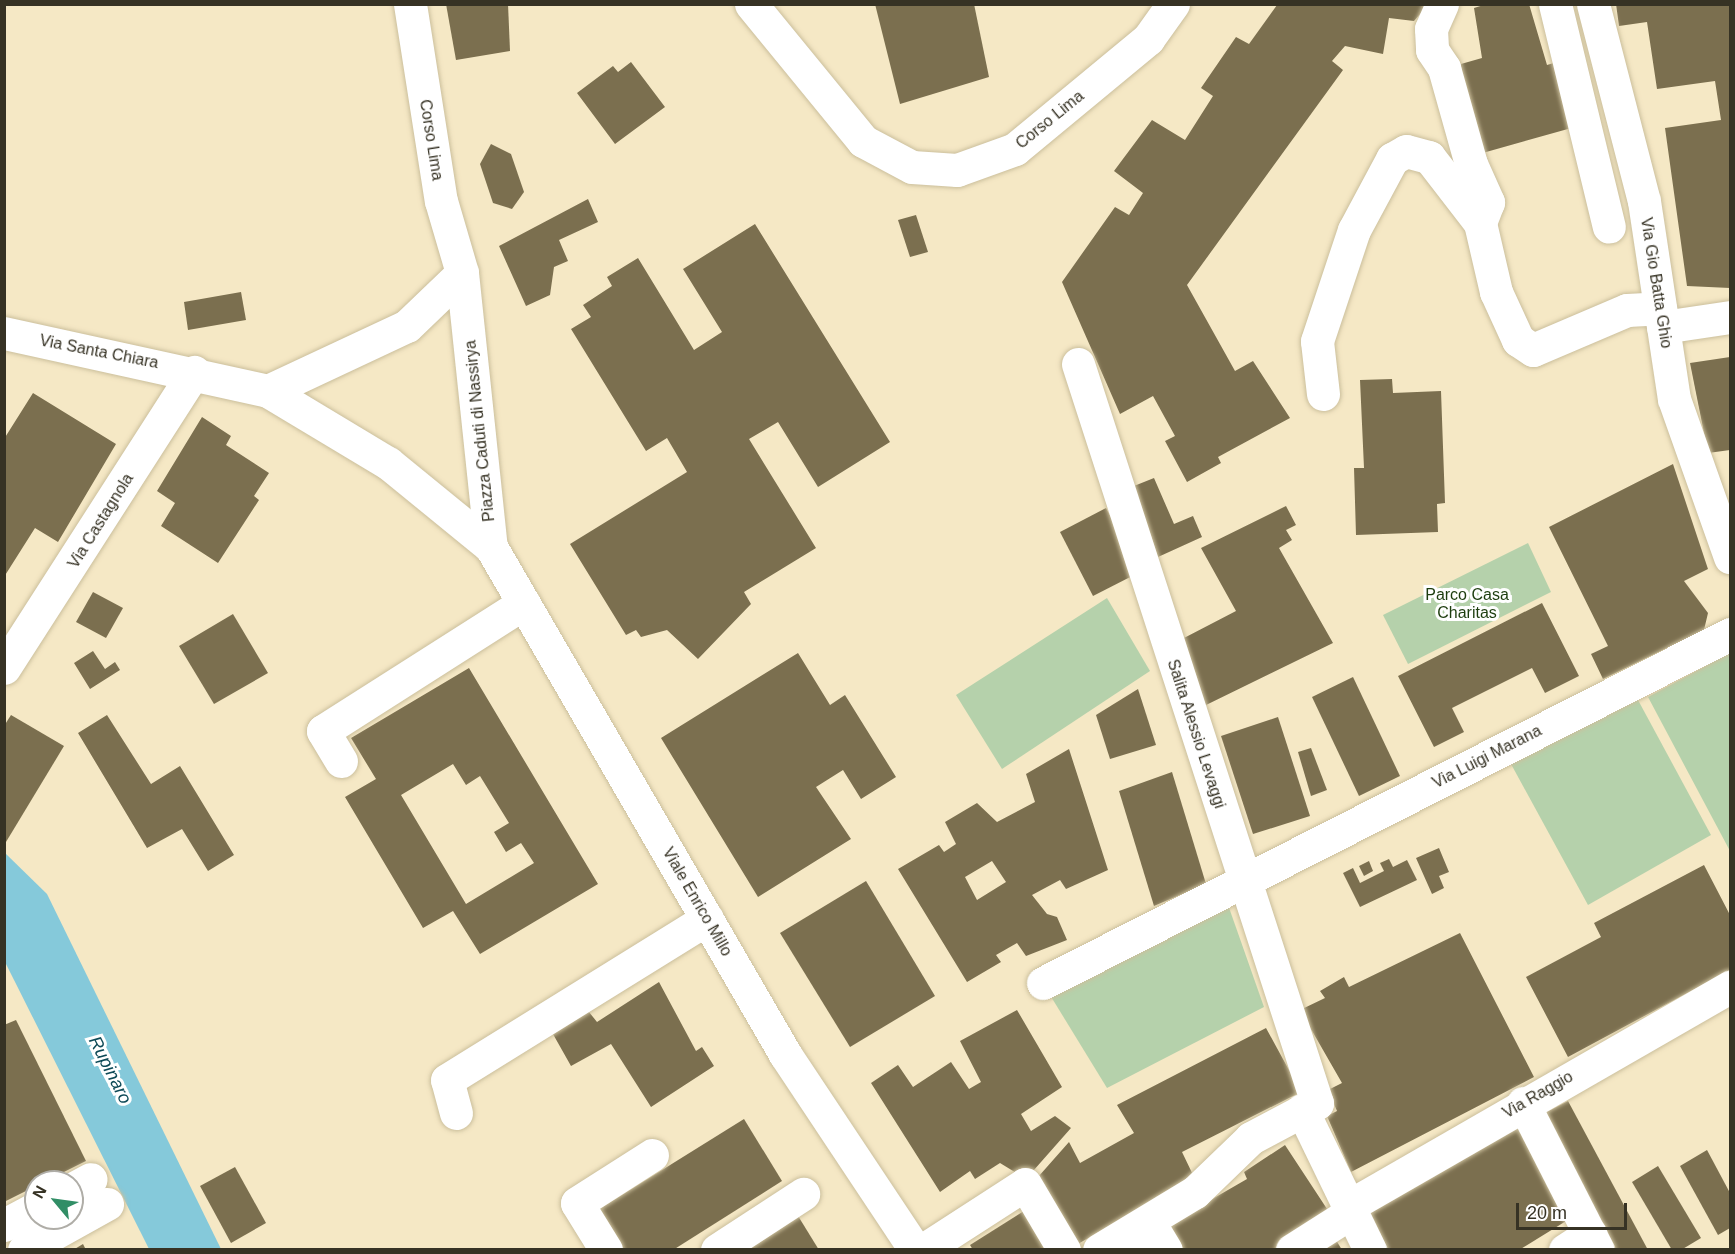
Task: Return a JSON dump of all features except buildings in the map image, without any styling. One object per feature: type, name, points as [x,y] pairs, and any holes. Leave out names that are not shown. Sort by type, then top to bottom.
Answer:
[{"type":"street","name":"Corso Lima","points":[[410,4],[441,201],[462,273]]},
{"type":"street","name":"Corso Lima","points":[[751,4],[863,141],[912,167],[957,170],[1015,149],[1148,39],[1173,4]]},
{"type":"street","points":[[1442,4],[1431,28],[1432,50],[1443,68],[1471,164],[1488,202],[1480,223]]},
{"type":"street","points":[[1555,4],[1609,227]]},
{"type":"street","name":"Via Gio Batta Ghio","points":[[1593,4],[1644,201],[1674,399],[1731,557]]},
{"type":"street","points":[[1323,394],[1317,342],[1354,230],[1392,159],[1406,151],[1429,157],[1480,223],[1496,292],[1518,340],[1533,350],[1627,310],[1662,317],[1731,317]]},
{"type":"street","points":[[268,392],[407,326],[462,273]]},
{"type":"street","name":"Piazza Caduti di Nassirya","points":[[462,273],[491,547]]},
{"type":"street","name":"Via Santa Chiara","points":[[4,333],[194,372]]},
{"type":"street","name":"Salita Alessio Levaggi","points":[[1078,364],[1243,880],[1310,1107],[1348,1210],[1370,1250]]},
{"type":"street","name":"Piazza Caduti di Nassirya","points":[[194,372],[268,392],[388,463],[491,547]]},
{"type":"street","name":"Via Castagnola","points":[[4,668],[194,372]]},
{"type":"street","name":"Viale Enrico Millo","points":[[491,547],[785,1054],[915,1250]]},
{"type":"street","points":[[341,761],[323,731],[524,603]]},
{"type":"street","name":"Via Luigi Marana","points":[[1043,983],[1731,634]]},
{"type":"street","points":[[456,1113],[447,1080],[707,919]]},
{"type":"street","name":"Via Raggio","points":[[1292,1250],[1348,1210],[1523,1103],[1731,987]]},
{"type":"street","points":[[1523,1103],[1584,1244]]},
{"type":"street","points":[[1099,1250],[1195,1192],[1251,1138],[1310,1107]]},
{"type":"street","points":[[606,1250],[576,1203],[652,1155]]},
{"type":"street","points":[[923,1250],[1026,1184],[1064,1250]]},
{"type":"street","points":[[24,1250],[90,1191]]},
{"type":"street","points":[[717,1250],[803,1194]]},
{"type":"street","points":[[4,1225],[24,1214]]},
{"type":"street","points":[[1128,1250],[1155,1232],[1166,1250]]},
{"type":"green space","name":"Parco Casa Charitas","points":[[1528,543],[1551,592],[1408,664],[1383,615]]},
{"type":"green space","points":[[1107,598],[1150,671],[1002,769],[956,695]]},
{"type":"green space","points":[[1730,653],[1730,851],[1648,697]]},
{"type":"green space","points":[[1638,700],[1711,835],[1588,905],[1511,764]]},
{"type":"green space","points":[[1227,902],[1264,1007],[1107,1088],[1050,995]]},
{"type":"water","name":"Rupinaro","points":[[4,852],[47,894],[221,1249],[149,1249],[5,962]]}]
